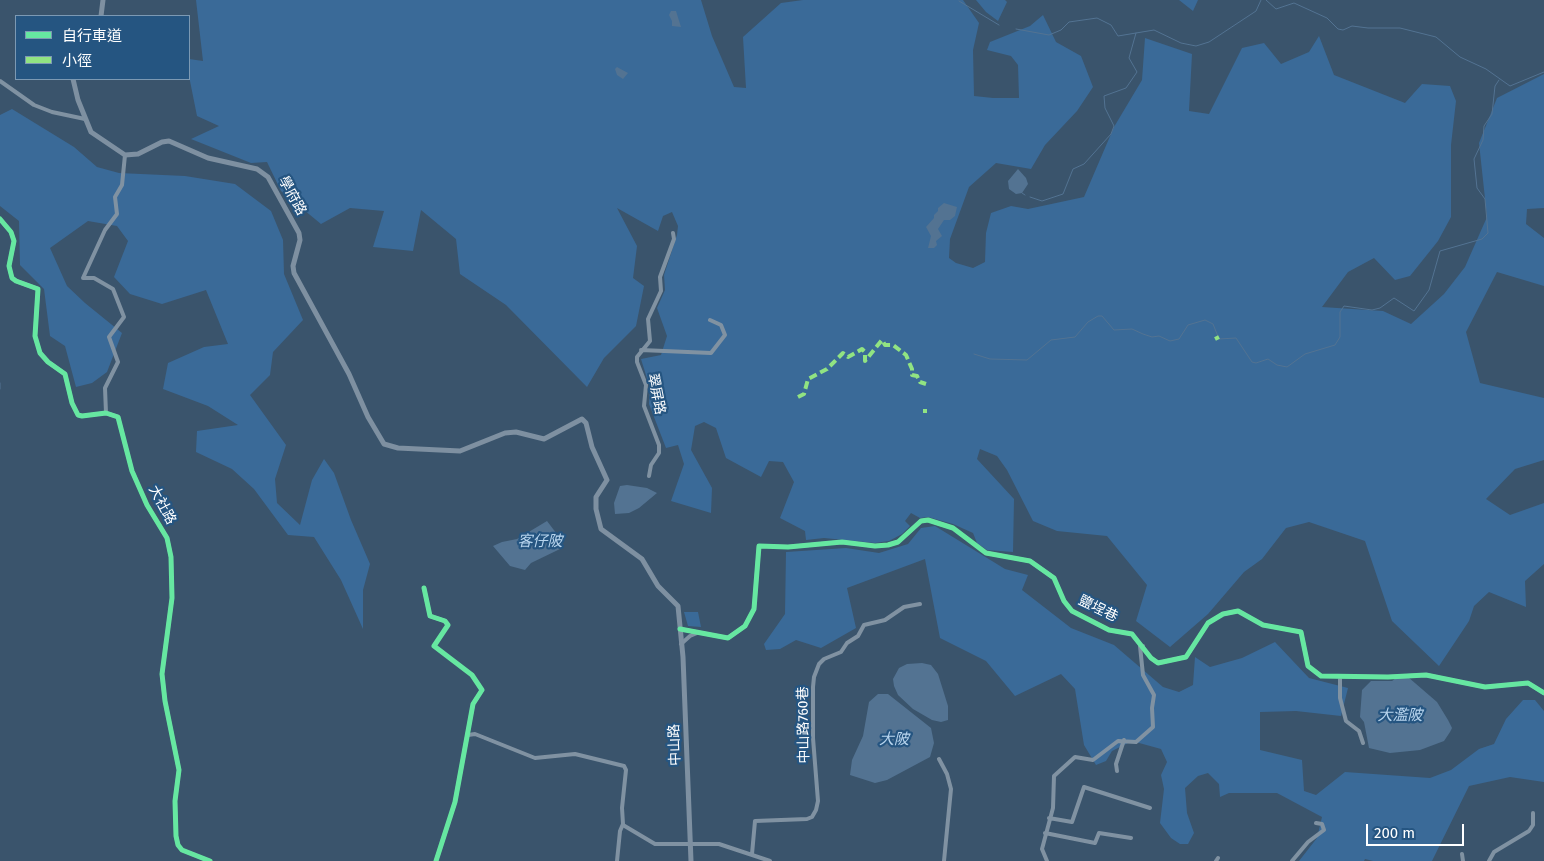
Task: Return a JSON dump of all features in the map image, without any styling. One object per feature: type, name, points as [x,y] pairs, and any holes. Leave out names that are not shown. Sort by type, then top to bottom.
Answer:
[{"type":"main road","points":[[101,15],[103,0]]},
{"type":"main road","points":[[72,80],[85,119],[94,135],[125,154]]},
{"type":"main road","name":"學府路","points":[[125,154],[138,154],[162,142],[169,141],[208,158],[257,169],[268,177],[299,233],[300,240],[293,266],[294,273],[350,374],[377,435],[384,444],[391,448],[460,450],[511,432],[544,439],[582,420],[587,426],[592,447],[607,480],[596,497],[596,510],[600,530],[642,559],[658,586],[676,604],[680,629]]},
{"type":"main road","name":"中山路","points":[[680,629],[691,861]]},
{"type":"street","points":[[0,81],[34,105],[52,112],[85,119]]},
{"type":"street","points":[[0,219],[11,232],[14,242],[9,272],[12,278],[38,289],[35,336],[40,353],[48,362],[65,374],[72,403],[78,414],[82,416],[106,412],[105,388],[118,362],[109,338],[124,317],[113,289],[94,278],[83,278],[105,230],[117,214],[115,197],[122,185],[125,154]]},
{"type":"street","name":"翠屏路","points":[[649,476],[651,464],[659,453],[659,445],[644,406],[645,379],[637,362],[641,350],[650,341],[648,319],[661,291],[660,277],[674,239],[673,233]]},
{"type":"street","points":[[641,350],[711,353],[725,335],[721,325],[710,320]]},
{"type":"street","name":"大社路","points":[[106,412],[120,420],[132,471],[146,505],[167,538],[171,557],[172,598],[162,674],[165,701],[179,770],[175,801],[176,836],[178,845],[182,850],[210,861]]},
{"type":"street","name":"鹽埕巷","points":[[699,632],[728,638],[745,626],[754,609],[759,546],[788,547],[842,542],[888,545],[898,542],[921,521],[928,520],[953,528],[986,553],[1030,561],[1054,578],[1064,600],[1072,611],[1109,630],[1130,633],[1143,646],[1151,658],[1158,662],[1184,658],[1188,655],[1208,623],[1223,614],[1241,611],[1262,624],[1301,632],[1305,644],[1306,661],[1312,670],[1321,676],[1426,675],[1485,687],[1528,683],[1544,693]]},
{"type":"street","points":[[424,588],[430,616],[445,621],[448,625],[434,646],[472,675],[482,690],[475,700],[454,810],[436,861]]},
{"type":"street","name":"中山路760巷","points":[[752,854],[754,821],[807,819],[812,817],[816,810],[818,793],[813,738],[813,687],[814,677],[819,664],[824,659],[841,652],[847,643],[858,636],[864,625],[880,622],[904,607],[920,604]]},
{"type":"street","points":[[680,629],[699,632]]},
{"type":"street","points":[[681,644],[690,636],[699,632]]},
{"type":"street","points":[[1047,861],[1042,849],[1053,808],[1054,776],[1075,757],[1093,760],[1111,745],[1124,740],[1136,742],[1153,728],[1152,708],[1154,695],[1143,675],[1140,646],[1143,646]]},
{"type":"street","points":[[1340,677],[1340,698],[1346,720],[1360,731],[1363,743]]},
{"type":"street","points":[[468,735],[475,734],[535,758],[575,754],[624,766],[626,770],[623,825],[620,831],[618,861]]},
{"type":"street","points":[[1117,771],[1116,764],[1124,740]]},
{"type":"street","points":[[939,759],[947,774],[951,789],[944,861]]},
{"type":"street","points":[[1049,818],[1072,822],[1084,787],[1150,808]]},
{"type":"street","points":[[1489,861],[1494,852],[1529,831],[1533,825],[1532,813]]},
{"type":"street","points":[[1292,861],[1308,842],[1324,830],[1322,824],[1316,823]]},
{"type":"street","points":[[623,825],[655,844],[718,844],[770,861]]},
{"type":"street","points":[[1045,833],[1095,843],[1099,832],[1130,838]]},
{"type":"street","points":[[1462,854],[1463,861]]},
{"type":"shaded area","points":[[196,0],[701,0],[712,36],[734,87],[746,88],[743,37],[781,3],[803,0],[963,0],[979,23],[973,50],[974,96],[1019,98],[1018,65],[1011,56],[987,50],[990,42],[1030,26],[1043,15],[1056,42],[1081,56],[1093,87],[1077,111],[1045,145],[1031,169],[996,163],[969,187],[950,239],[949,258],[956,263],[973,268],[985,262],[986,233],[991,213],[1011,206],[1028,209],[1084,197],[1114,127],[1142,80],[1145,38],[1192,54],[1189,111],[1209,114],[1242,48],[1264,43],[1281,64],[1309,52],[1319,36],[1334,75],[1405,103],[1422,84],[1450,86],[1456,101],[1451,145],[1451,217],[1438,241],[1410,276],[1395,280],[1374,258],[1348,272],[1322,307],[1383,311],[1411,324],[1444,294],[1465,267],[1487,217],[1479,143],[1497,98],[1544,74],[1544,208],[1527,209],[1526,224],[1544,238],[1544,286],[1497,272],[1466,332],[1480,383],[1544,398],[1544,460],[1515,469],[1486,499],[1510,515],[1544,503],[1544,564],[1525,581],[1526,607],[1489,592],[1474,606],[1469,621],[1439,666],[1392,621],[1365,541],[1309,522],[1286,528],[1262,559],[1244,572],[1208,614],[1170,647],[1136,621],[1147,585],[1107,536],[1057,531],[1033,521],[1007,470],[997,456],[980,449],[977,459],[1014,499],[1013,552],[987,550],[977,543],[973,533],[953,524],[928,517],[920,518],[911,513],[905,521],[910,526],[902,534],[889,541],[875,543],[824,538],[806,540],[805,531],[780,518],[794,482],[783,462],[769,461],[761,477],[726,458],[716,428],[704,422],[695,426],[691,450],[712,488],[711,513],[671,501],[684,464],[678,445],[666,448],[649,404],[650,388],[641,359],[661,355],[667,336],[657,308],[665,290],[664,275],[677,235],[678,226],[672,212],[663,216],[658,231],[617,208],[637,246],[633,278],[644,286],[636,326],[604,358],[587,387],[506,305],[460,274],[456,239],[421,210],[413,251],[373,247],[384,211],[350,208],[321,224],[281,191],[267,162],[251,163],[191,139],[219,126],[197,116],[190,80],[190,59],[203,61]]},
{"type":"shaded area","points":[[976,0],[1005,0],[1007,2],[998,21],[986,12]]},
{"type":"shaded area","points":[[1179,0],[1198,0],[1193,11]]},
{"type":"shaded area","points":[[12,109],[74,147],[97,167],[119,173],[185,176],[235,184],[271,211],[283,240],[284,274],[303,320],[273,352],[270,375],[250,395],[286,445],[275,479],[277,503],[300,525],[312,480],[324,459],[334,473],[370,564],[363,590],[363,629],[341,580],[314,537],[288,535],[254,489],[232,469],[196,452],[197,431],[238,425],[208,406],[163,389],[168,363],[204,347],[228,344],[206,290],[162,304],[130,294],[114,277],[128,241],[117,226],[88,221],[50,248],[67,286],[122,333],[107,372],[92,383],[76,387],[65,346],[50,336],[44,289],[20,265],[19,221],[0,206],[0,115]]},
{"type":"shaded area","points":[[935,526],[1005,569],[1028,575],[1022,590],[1071,628],[1114,645],[1163,687],[1179,692],[1193,685],[1195,657],[1210,667],[1242,658],[1275,642],[1309,678],[1348,688],[1341,716],[1296,711],[1260,712],[1260,750],[1302,760],[1304,791],[1316,795],[1345,772],[1430,778],[1451,770],[1479,749],[1494,744],[1506,719],[1523,700],[1535,700],[1544,711],[1544,782],[1510,777],[1469,786],[1432,861],[1373,861],[1365,859],[1364,861],[1299,861],[1317,838],[1322,817],[1277,793],[1229,793],[1220,797],[1219,784],[1208,773],[1198,776],[1185,788],[1187,813],[1194,833],[1188,844],[1180,844],[1171,838],[1160,823],[1164,789],[1161,775],[1167,762],[1161,749],[1132,741],[1112,751],[1106,761],[1096,765],[1084,745],[1075,689],[1061,674],[1015,696],[986,661],[940,638],[925,559],[847,588],[856,628],[821,648],[796,640],[780,649],[766,650],[764,644],[785,614],[786,552],[846,548],[879,553],[908,544],[921,528]]},
{"type":"shaded area","points":[[684,612],[698,612],[701,627],[688,626]]},
{"type":"water","points":[[671,11],[676,11],[681,27],[672,26],[669,15]]},
{"type":"water","points":[[617,67],[628,73],[623,79],[617,75],[615,69]]},
{"type":"water","points":[[1018,169],[1026,178],[1028,184],[1022,193],[1016,194],[1009,189],[1008,181]]},
{"type":"water","points":[[944,203],[957,207],[955,216],[950,220],[944,220],[938,229],[942,236],[936,241],[937,245],[934,248],[928,248],[931,236],[926,227],[934,218],[938,208]]},
{"type":"water","points":[[627,485],[647,488],[657,493],[639,508],[629,513],[615,514],[614,503],[620,486]]},
{"type":"water","name":"客仔陂","points":[[547,521],[563,542],[560,549],[531,563],[525,570],[510,566],[493,546],[517,539]]},
{"type":"water","name":"大陂","points":[[922,663],[931,665],[938,674],[948,706],[948,720],[941,722],[932,720],[913,709],[898,695],[893,679],[899,668],[907,664]]},
{"type":"water","name":"大濫陂","points":[[1408,677],[1437,702],[1452,728],[1450,732],[1444,741],[1420,750],[1390,753],[1369,748],[1364,722],[1360,717],[1362,690],[1371,681],[1392,681],[1396,678]]},
{"type":"water","name":"大陂","points":[[878,694],[888,694],[931,728],[934,743],[930,757],[887,780],[875,783],[850,775],[852,760],[863,736],[869,702]]},
{"type":"waterway","points":[[1016,29],[1049,35],[1061,30],[1069,22],[1097,18],[1111,25],[1118,36],[1154,30],[1181,43],[1196,46],[1209,42],[1256,11],[1261,0]]},
{"type":"waterway","points":[[1266,0],[1276,9],[1294,3],[1327,18],[1338,29],[1343,30],[1352,26],[1400,28],[1436,37],[1460,57],[1486,69],[1510,86],[1544,72]]},
{"type":"waterway","points":[[959,1],[999,25]]},
{"type":"waterway","points":[[1030,197],[1042,201],[1063,194],[1073,169],[1084,164],[1111,134],[1114,126],[1105,108],[1104,96],[1126,88],[1137,72],[1129,58],[1136,33]]},
{"type":"waterway","points":[[974,354],[990,359],[1027,360],[1051,340],[1075,337],[1088,322],[1098,316],[1102,316],[1114,330],[1132,329],[1152,337],[1159,336],[1170,341],[1179,339],[1188,325],[1205,320],[1213,324],[1219,339],[1236,338],[1252,362],[1256,363],[1268,359],[1277,365],[1287,367],[1305,354],[1335,345],[1340,337],[1340,312],[1344,306],[1372,310],[1380,308],[1394,298],[1414,311],[1429,290],[1440,251],[1482,239],[1488,233],[1485,199],[1477,188],[1474,159],[1483,140],[1484,126],[1492,114],[1495,86],[1499,80]]},
{"type":"waterway","points":[[0,383],[0,389]]},
{"type":"marked path","points":[[1215,339],[1219,337]]},
{"type":"marked path","points":[[798,397],[804,394],[808,379],[827,369],[843,353],[848,357],[862,349],[865,352],[865,361],[882,340],[885,345],[893,345],[906,355],[912,369],[912,375],[917,376],[920,382],[926,384]]},
{"type":"cycle path","points":[[0,219],[11,232],[14,241],[9,266],[12,278],[38,289],[35,336],[40,353],[48,362],[65,374],[72,403],[78,415],[106,413],[118,417],[132,471],[147,505],[167,538],[171,557],[172,598],[162,674],[165,701],[179,770],[175,801],[176,836],[178,845],[182,850],[210,861]]},
{"type":"cycle path","points":[[680,629],[728,638],[745,626],[754,609],[759,546],[788,547],[842,542],[875,546],[888,545],[898,542],[921,521],[928,520],[953,528],[986,553],[1030,561],[1054,578],[1064,601],[1072,611],[1109,630],[1132,634],[1151,658],[1158,663],[1186,657],[1208,623],[1223,614],[1238,611],[1263,625],[1301,632],[1308,666],[1321,676],[1388,677],[1426,675],[1485,687],[1528,683],[1544,693]]},
{"type":"cycle path","points":[[424,588],[430,616],[445,621],[448,625],[434,646],[472,675],[482,690],[473,704],[455,802],[436,861]]}]
